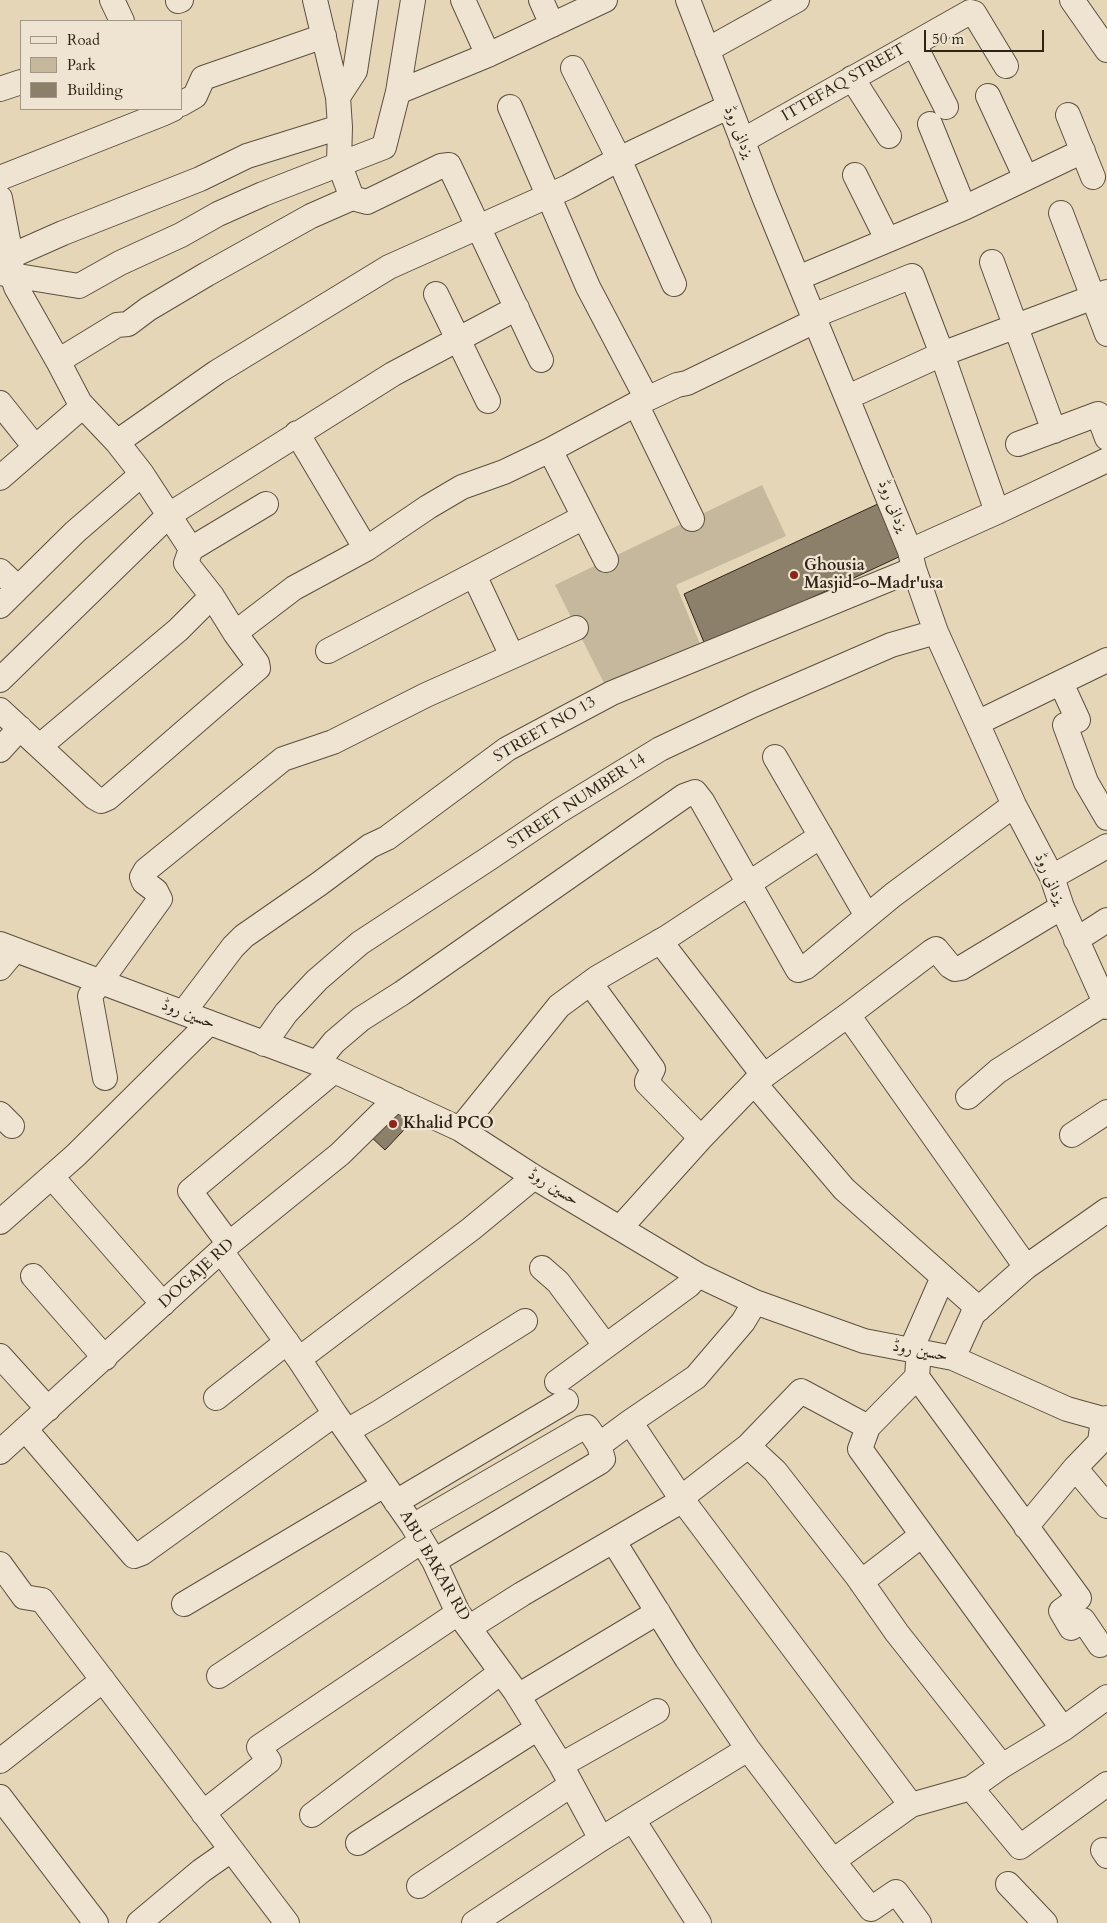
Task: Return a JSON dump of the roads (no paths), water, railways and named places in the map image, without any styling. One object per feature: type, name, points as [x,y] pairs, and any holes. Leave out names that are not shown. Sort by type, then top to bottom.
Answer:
[{"type":"street","points":[[112,0],[122,20]]},
{"type":"street","points":[[315,0],[338,96],[340,127],[339,163],[352,198]]},
{"type":"street","points":[[338,96],[354,71],[366,0]]},
{"type":"street","points":[[8,268],[79,286],[120,263],[181,235],[218,214],[339,163],[384,147],[398,92],[413,0]]},
{"type":"street","points":[[463,0],[488,56]]},
{"type":"street","points":[[541,0],[552,25]]},
{"type":"street","points":[[398,92],[488,56],[605,0]]},
{"type":"street","name":"یزدانی روڈ","points":[[688,0],[728,107],[848,397],[912,560],[936,632],[1014,805],[1052,877],[1062,908],[1106,1005]]},
{"type":"street","points":[[707,50],[797,0]]},
{"type":"street","points":[[1072,0],[1107,50]]},
{"type":"street","name":"ITTEFAQ STREET","points":[[742,141],[972,12],[1006,66]]},
{"type":"street","points":[[182,103],[195,96],[202,78],[324,36]]},
{"type":"street","points":[[914,44],[946,107]]},
{"type":"street","points":[[574,68],[619,159],[674,284]]},
{"type":"street","points":[[852,78],[889,136]]},
{"type":"street","points":[[0,89],[20,82]]},
{"type":"street","points":[[988,96],[1026,178]]},
{"type":"street","points":[[510,107],[692,519]]},
{"type":"street","points":[[117,442],[217,372],[389,267],[549,195],[728,107]]},
{"type":"street","points":[[0,178],[171,110]]},
{"type":"street","points":[[1068,116],[1093,177]]},
{"type":"street","points":[[930,124],[964,208]]},
{"type":"street","points":[[8,268],[63,233],[200,179],[248,156],[340,127]]},
{"type":"street","points":[[798,278],[964,208],[1083,151]]},
{"type":"street","points":[[58,361],[117,325],[128,324],[148,309],[207,274],[311,216],[352,198],[367,202],[441,166],[449,165],[541,360]]},
{"type":"street","points":[[855,175],[887,239]]},
{"type":"street","points":[[0,198],[8,268],[16,287],[83,406],[117,442],[142,474],[191,548]]},
{"type":"street","points":[[1061,213],[1100,295],[1107,334]]},
{"type":"street","points":[[992,262],[1054,430]]},
{"type":"street","points":[[235,633],[294,588],[366,550],[428,507],[462,487],[504,472],[641,402],[677,385],[687,383],[814,318],[912,276],[942,354],[997,512]]},
{"type":"street","points":[[436,294],[488,401]]},
{"type":"street","points":[[848,397],[942,354],[1100,295]]},
{"type":"street","points":[[0,680],[168,515],[393,374],[517,308]]},
{"type":"street","points":[[0,402],[35,447]]},
{"type":"street","points":[[0,478],[83,406]]},
{"type":"street","points":[[1018,444],[1098,414],[1107,438]]},
{"type":"street","points":[[297,434],[366,550]]},
{"type":"street","points":[[550,450],[606,560]]},
{"type":"street","name":"STREET NO 13","points":[[183,1013],[233,947],[244,936],[370,846],[387,838],[506,749],[612,693],[912,560],[997,512],[1107,460]]},
{"type":"street","points":[[0,606],[75,532],[142,474]]},
{"type":"street","points":[[0,710],[94,797],[101,801],[108,798],[258,668],[257,663],[235,633],[212,596],[186,563],[191,548],[266,504]]},
{"type":"street","points":[[328,651],[584,517]]},
{"type":"street","points":[[0,571],[18,588]]},
{"type":"street","points":[[474,575],[512,656]]},
{"type":"street","points":[[40,746],[178,630],[212,596]]},
{"type":"street","points":[[105,1078],[89,1000],[99,981],[160,898],[144,882],[142,877],[146,870],[283,759],[333,742],[426,696],[576,628]]},
{"type":"street","name":"STREET NUMBER 14","points":[[264,1044],[286,1013],[317,980],[360,943],[559,811],[660,749],[891,645],[936,632]]},
{"type":"street","points":[[977,723],[1107,660]]},
{"type":"street","points":[[1061,683],[1078,720],[1065,726],[1086,782],[1107,818]]},
{"type":"street","points":[[0,750],[20,728]]},
{"type":"street","points":[[775,757],[867,916]]},
{"type":"street","points":[[326,1067],[334,1042],[361,1019],[402,993],[684,796],[694,792],[702,801],[798,970],[806,967],[867,916],[1014,805]]},
{"type":"street","points":[[460,1129],[559,1006],[590,983],[660,941],[821,836]]},
{"type":"street","points":[[1052,877],[1107,846]]},
{"type":"street","points":[[620,1228],[701,1138],[759,1080],[931,952],[936,949],[955,970],[961,968],[1062,908]]},
{"type":"street","points":[[1076,940],[1107,920]]},
{"type":"street","points":[[660,941],[759,1080],[844,1189],[978,1309]]},
{"type":"street","points":[[0,968],[8,947]]},
{"type":"street","name":"حسین روڈ","points":[[8,947],[326,1067],[460,1129],[534,1177],[698,1275],[755,1302],[864,1341],[953,1358],[1067,1409],[1104,1432]]},
{"type":"street","points":[[590,983],[654,1069],[647,1083],[701,1138]]},
{"type":"street","points":[[968,1097],[998,1071],[1106,1005]]},
{"type":"street","points":[[848,1015],[1026,1267]]},
{"type":"street","points":[[0,1222],[52,1177],[209,1022]]},
{"type":"street","name":"ABU BAKAR RD","points":[[326,1067],[190,1191],[293,1350],[423,1543],[464,1620],[518,1696],[566,1775],[601,1839]]},
{"type":"street","name":"DOGAJE RD","points":[[0,1452],[225,1247],[340,1154],[396,1100]]},
{"type":"street","points":[[1072,1135],[1107,1112]]},
{"type":"street","points":[[52,1177],[163,1304]]},
{"type":"street","points":[[216,1398],[293,1350],[471,1230],[534,1177]]},
{"type":"street","points":[[953,1358],[973,1314],[978,1309],[1026,1267],[1107,1210]]},
{"type":"street","points":[[542,1268],[558,1282],[605,1345]]},
{"type":"street","points":[[184,1604],[390,1494],[561,1391],[605,1345],[689,1285],[698,1275]]},
{"type":"street","points":[[33,1276],[105,1358]]},
{"type":"street","points":[[943,1277],[915,1351],[917,1377],[1079,1598],[1061,1611],[1071,1628],[1083,1620],[1105,1647]]},
{"type":"street","points":[[599,1445],[696,1377],[743,1322],[755,1302]]},
{"type":"street","points":[[26,1430],[134,1556],[142,1553],[341,1422],[380,1412],[525,1321]]},
{"type":"street","points":[[0,1356],[48,1409]]},
{"type":"street","points":[[917,1377],[868,1427],[860,1449],[1063,1729]]},
{"type":"street","points":[[203,1813],[269,1761],[259,1747],[464,1620],[522,1594],[678,1503],[680,1498],[748,1446],[801,1391],[868,1427]]},
{"type":"street","points":[[630,1422],[680,1498],[911,1805]]},
{"type":"street","points":[[219,1676],[423,1543],[582,1428],[587,1427],[599,1445],[603,1459],[600,1462],[423,1543]]},
{"type":"street","points":[[1026,1526],[1104,1432]]},
{"type":"street","points":[[748,1446],[775,1471],[861,1582],[896,1633],[1002,1766]]},
{"type":"street","points":[[1076,1468],[1107,1506]]},
{"type":"street","points":[[861,1582],[922,1535]]},
{"type":"street","points":[[614,1542],[748,1749],[870,1909],[896,1892],[920,1923]]},
{"type":"street","points":[[0,1564],[24,1597],[42,1600],[287,1923]]},
{"type":"street","points":[[518,1696],[658,1612]]},
{"type":"street","points":[[312,1815],[501,1672]]},
{"type":"street","points":[[0,1761],[103,1680]]},
{"type":"street","points":[[833,1862],[911,1805],[971,1788],[1002,1766],[1063,1729],[1107,1697]]},
{"type":"street","points":[[419,1886],[566,1775],[657,1711]]},
{"type":"street","points":[[358,1843],[538,1728]]},
{"type":"street","points":[[474,1923],[601,1839],[748,1749]]},
{"type":"street","points":[[971,1788],[1020,1847],[1107,1784]]},
{"type":"street","points":[[0,1797],[96,1923]]},
{"type":"street","points":[[633,1820],[699,1923]]},
{"type":"street","points":[[139,1923],[201,1871],[231,1850]]},
{"type":"street","points":[[1008,1884],[1045,1923]]},
{"type":"place","name":"Ghousia Masjid-o-Madr'usa","points":[[794,575]]},
{"type":"place","name":"Khalid PCO","points":[[393,1124]]}]
